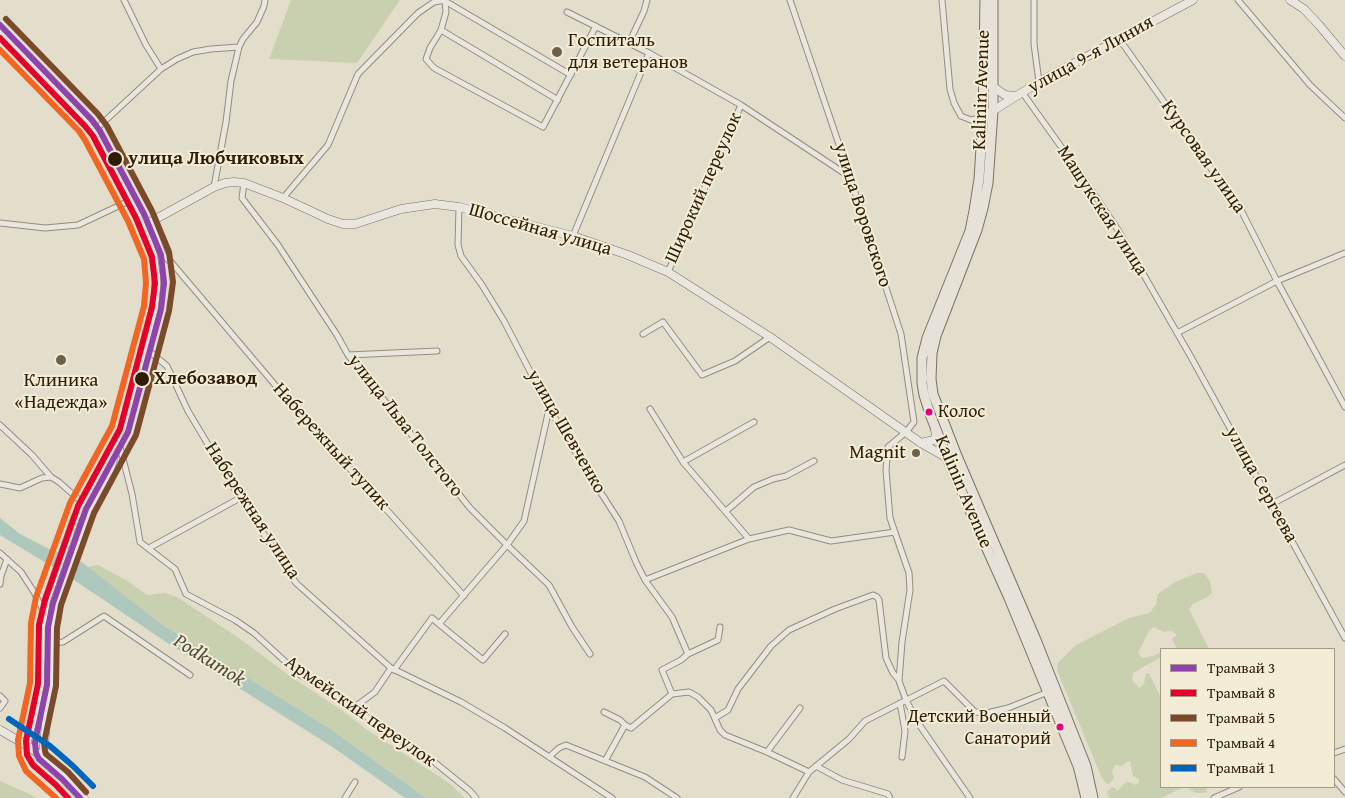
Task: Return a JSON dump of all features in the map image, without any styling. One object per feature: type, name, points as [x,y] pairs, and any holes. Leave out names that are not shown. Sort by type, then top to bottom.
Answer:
[{"type":"main road","name":"Kalinin Avenue","points":[[985,0],[980,178],[970,230],[934,320],[922,358],[922,383],[935,427],[953,458],[1045,662],[1086,766],[1093,798]]},
{"type":"main road","name":"Kalinin Avenue","points":[[993,0],[993,111],[988,183],[977,230],[936,336],[930,365],[931,379],[933,394],[953,458],[982,538],[1009,598],[1078,766],[1086,798]]},
{"type":"main road","name":"улица 9-я Линия","points":[[983,117],[1039,82],[1194,0]]},
{"type":"main road","points":[[1290,0],[1309,14],[1345,56]]},
{"type":"main road","points":[[0,32],[36,68],[94,132],[143,226],[153,256],[156,274],[154,308],[135,385],[110,470],[84,521],[56,604],[52,623],[52,666],[43,757]]},
{"type":"main road","name":"улица 9-я Линия","points":[[992,86],[1005,95],[1015,96]]},
{"type":"main road","name":"Шоссейная улица","points":[[143,226],[214,187],[226,183],[244,183],[342,224],[355,224],[401,209],[435,204],[459,207],[572,236],[628,255],[668,272],[770,337],[921,443],[953,458]]},
{"type":"main road","points":[[921,443],[934,440],[936,436],[935,427]]},
{"type":"main road","points":[[26,745],[40,686],[42,627],[46,601],[76,518],[118,442]]},
{"type":"main road","points":[[0,730],[43,757],[84,798]]},
{"type":"street","points":[[124,0],[146,45],[161,69]]},
{"type":"street","points":[[214,187],[226,122],[231,81],[239,47],[257,22],[265,0]]},
{"type":"street","points":[[445,0],[446,12],[441,30],[430,48],[426,59],[434,68],[543,127],[596,26]]},
{"type":"street","points":[[283,198],[328,145],[358,74],[418,13],[434,2],[445,0],[571,75]]},
{"type":"street","points":[[629,43],[644,12],[647,0]]},
{"type":"street","name":"улица Воровского","points":[[790,0],[901,334],[914,422],[906,432]]},
{"type":"street","points":[[942,0],[950,89],[954,103],[962,116],[971,120],[983,117]]},
{"type":"street","points":[[1034,0],[1034,44],[1039,82]]},
{"type":"street","points":[[1238,0],[1310,85],[1345,118]]},
{"type":"street","points":[[567,12],[649,53],[741,105],[850,177]]},
{"type":"street","points":[[441,30],[558,100]]},
{"type":"street","name":"Курсовая улица","points":[[1120,40],[1242,212],[1345,407]]},
{"type":"street","points":[[94,132],[161,69],[177,59],[193,52],[211,48],[239,47]]},
{"type":"street","points":[[572,236],[649,53]]},
{"type":"street","name":"Машукская улица","points":[[1022,92],[1077,168],[1118,230],[1177,333]]},
{"type":"street","name":"Широкий переулок","points":[[668,272],[741,105]]},
{"type":"street","name":"улица Льва Толстого","points":[[244,183],[242,198],[278,245],[348,355],[470,508],[549,585],[590,654]]},
{"type":"street","points":[[0,223],[45,228],[78,225],[129,201]]},
{"type":"street","name":"улица Шевченко","points":[[459,207],[458,245],[461,256],[504,321],[549,408],[619,521],[645,580],[672,617],[688,654]]},
{"type":"street","name":"Набережный тупик","points":[[151,221],[163,255],[172,262],[288,400],[464,596]]},
{"type":"street","points":[[1177,333],[1277,280],[1345,253]]},
{"type":"street","points":[[643,334],[662,322],[702,375],[735,361],[770,337]]},
{"type":"street","name":"улица Сергеева","points":[[1177,333],[1345,638]]},
{"type":"street","name":"Набережная улица","points":[[144,347],[167,366],[188,411],[240,498],[296,583],[392,669],[461,702],[505,728],[612,798]]},
{"type":"street","points":[[348,355],[438,351]]},
{"type":"street","points":[[439,624],[507,545],[524,520],[549,408]]},
{"type":"street","points":[[650,409],[683,462],[749,539]]},
{"type":"street","points":[[683,462],[754,422]]},
{"type":"street","points":[[0,426],[32,455],[51,476],[90,509]]},
{"type":"street","points":[[906,432],[888,448],[886,470],[890,518],[910,573],[910,590],[902,642],[900,680],[906,700],[918,723],[970,798]]},
{"type":"street","name":"Армейский переулок","points":[[118,442],[132,494],[140,542],[175,569],[186,594],[235,620],[254,633],[300,675],[356,706],[376,726],[428,757],[476,798]]},
{"type":"street","points":[[726,511],[754,487],[786,476],[814,461]]},
{"type":"street","points":[[1272,504],[1345,465]]},
{"type":"street","points":[[0,484],[20,488],[51,476]]},
{"type":"street","points":[[149,548],[240,498]]},
{"type":"street","points":[[645,580],[749,539],[789,530],[831,541],[895,532]]},
{"type":"street","points":[[0,552],[21,572],[44,612]]},
{"type":"street","points":[[0,584],[7,559]]},
{"type":"street","points":[[715,718],[728,710],[743,682],[771,646],[789,630],[872,595],[877,597],[886,658],[893,673],[900,680]]},
{"type":"street","points":[[52,643],[63,642],[104,616],[190,675]]},
{"type":"street","points":[[356,706],[375,692],[432,618],[483,660],[505,634]]},
{"type":"street","points":[[672,694],[662,670],[688,654],[718,640],[720,627]]},
{"type":"street","points":[[793,798],[809,772],[849,739],[865,721],[944,681],[975,712],[987,713],[1008,708],[1048,692]]},
{"type":"street","points":[[604,712],[631,728],[672,694],[689,692],[698,697],[711,710],[720,730],[725,735],[809,772]]},
{"type":"street","points":[[0,696],[4,701],[0,708]]},
{"type":"street","points":[[900,703],[905,731],[902,757]]},
{"type":"street","points":[[767,752],[800,708]]},
{"type":"street","points":[[605,762],[625,725]]},
{"type":"street","points":[[549,757],[559,748],[566,745],[645,777],[677,798]]},
{"type":"street","points":[[816,766],[842,780],[888,794],[890,798]]},
{"type":"street","points":[[1335,780],[1345,792]]},
{"type":"street","points":[[345,798],[355,782]]},
{"type":"street","points":[[1214,798],[1236,788]]},
{"type":"shaded area","points":[[291,0],[400,0],[357,63],[269,59]]},
{"type":"shaded area","points":[[98,565],[129,582],[147,595],[165,593],[177,597],[239,638],[366,729],[449,783],[465,798],[426,798],[332,730],[161,624],[87,567]]},
{"type":"shaded area","points":[[1197,573],[1204,573],[1210,581],[1212,593],[1193,604],[1189,609],[1208,648],[1176,648],[1172,639],[1177,635],[1172,631],[1164,632],[1154,627],[1149,631],[1138,653],[1142,658],[1160,652],[1160,658],[1133,673],[1132,680],[1139,688],[1144,684],[1146,673],[1149,673],[1160,696],[1160,788],[1182,788],[1161,798],[1109,798],[1107,792],[1112,787],[1117,791],[1125,783],[1129,782],[1136,785],[1139,783],[1139,779],[1133,776],[1130,761],[1122,766],[1115,765],[1112,771],[1114,778],[1109,784],[1101,776],[1057,670],[1058,663],[1076,645],[1129,618],[1149,613],[1156,605],[1158,594],[1175,582]]},
{"type":"shaded area","points":[[0,781],[38,798],[0,798]]},
{"type":"shaded area","points":[[1188,788],[1206,788],[1207,792],[1196,793]]},
{"type":"water","name":"Podkumok","points":[[0,518],[20,534],[51,550],[74,556],[161,624],[332,730],[426,798],[405,798],[331,746],[169,644],[71,578],[0,535]]},
{"type":"tram line","name":"5","points":[[6,19],[98,114],[107,126],[152,211],[169,252],[173,282],[169,311],[136,435],[94,513],[61,605],[57,628],[56,686],[44,743],[45,751],[86,792]]},
{"type":"tram line","name":"3","points":[[0,25],[92,120],[100,131],[144,214],[161,255],[164,283],[161,309],[128,432],[86,509],[53,603],[48,627],[47,685],[35,742],[36,753],[39,759],[80,798]]},
{"type":"tram line","name":"8","points":[[0,38],[93,136],[136,218],[152,257],[155,283],[152,307],[120,429],[78,506],[45,600],[39,625],[38,684],[26,741],[27,755],[33,765],[68,798]]},
{"type":"tram line","name":"4","points":[[0,50],[79,131],[85,140],[128,221],[144,259],[146,283],[144,306],[112,426],[70,503],[36,597],[31,623],[30,683],[18,740],[19,756],[26,771],[56,798]]},
{"type":"tram line","name":"1","points":[[9,719],[50,746],[93,786]]},
{"type":"place","name":"Госпиталь для ветеранов","points":[[557,52]]},
{"type":"place","name":"улица Любчиковых","points":[[115,159]]},
{"type":"place","name":"Клиника «Надежда»","points":[[61,360]]},
{"type":"place","name":"Хлебозавод","points":[[142,379]]},
{"type":"place","name":"Колос","points":[[929,412]]},
{"type":"place","name":"Magnit","points":[[916,453]]},
{"type":"place","name":"Детский Военный Санаторий","points":[[1060,727]]}]
